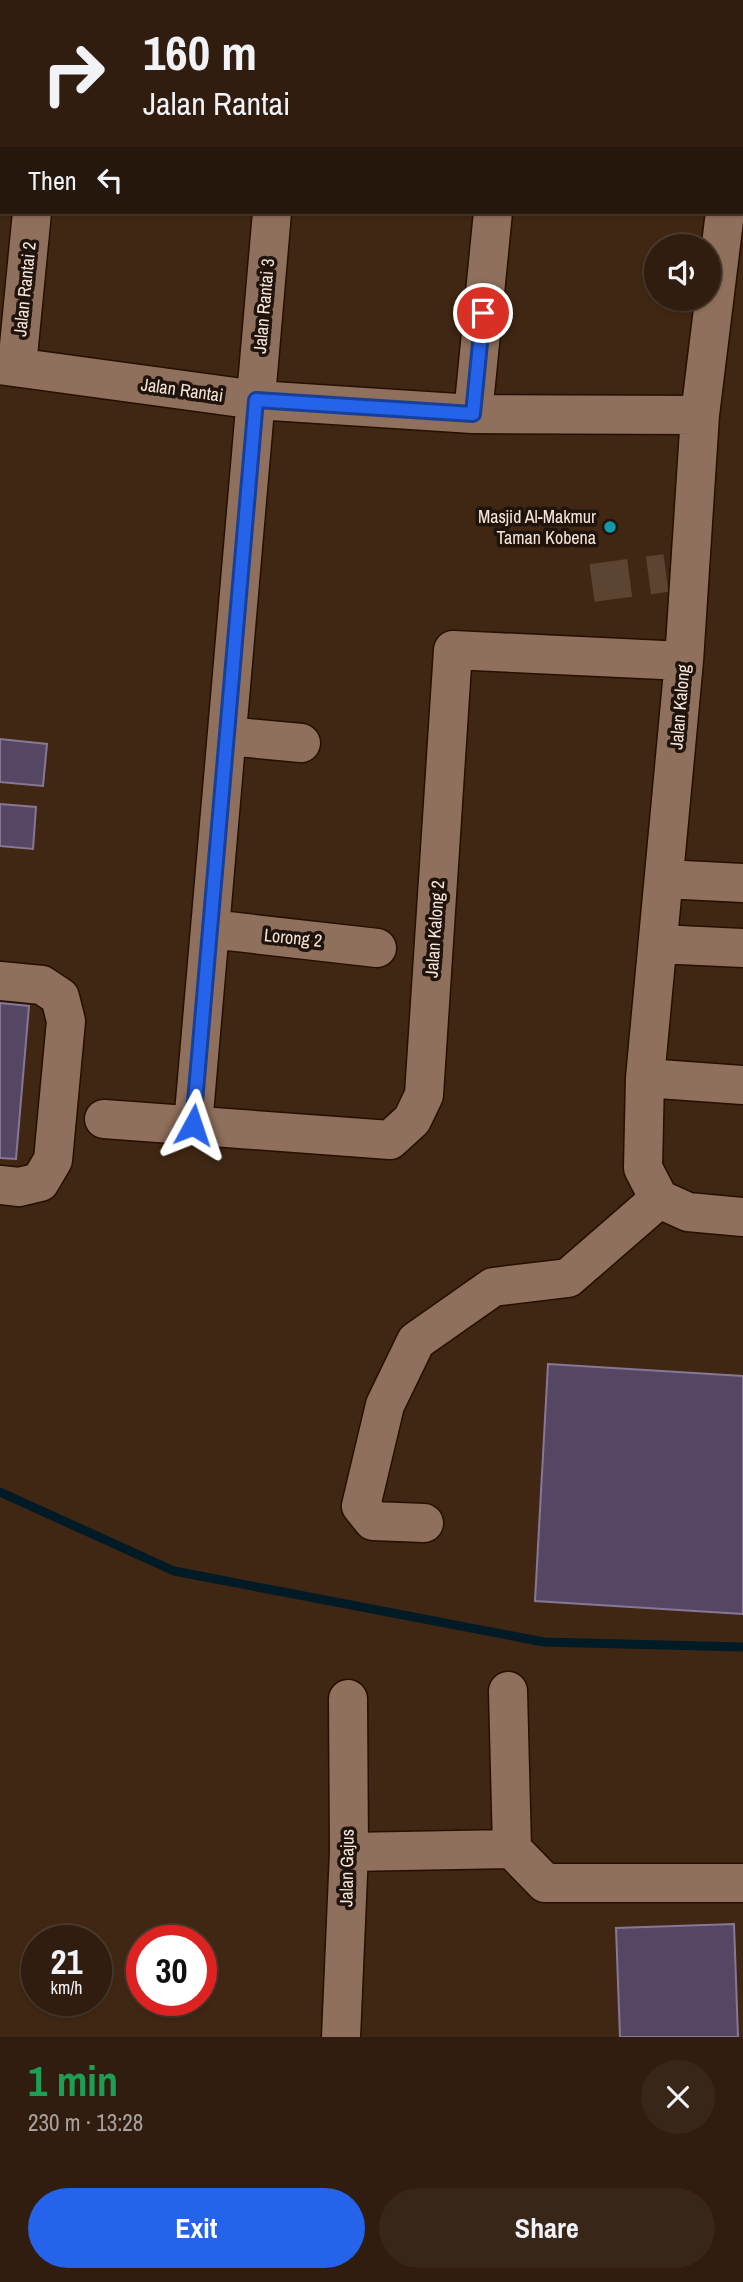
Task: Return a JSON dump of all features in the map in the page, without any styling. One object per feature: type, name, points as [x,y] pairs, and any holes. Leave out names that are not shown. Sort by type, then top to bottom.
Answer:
[{"type":"street","name":"Jalan Rantai 2","points":[[9,365],[32,214]]},
{"type":"street","name":"Jalan Rantai 3","points":[[193,1125],[272,214]]},
{"type":"street","points":[[473,414],[493,214]]},
{"type":"street","name":"Jalan Kalong","points":[[659,1199],[643,1168],[645,1078],[684,661],[678,571],[725,214]]},
{"type":"street","name":"Jalan Rantai","points":[[9,365],[256,400],[473,414],[700,415]]},
{"type":"street","name":"Jalan Kalong 2","points":[[104,1119],[390,1140],[412,1120],[424,1096],[453,650],[684,661]]},
{"type":"street","points":[[227,736],[301,743]]},
{"type":"street","points":[[664,879],[743,883]]},
{"type":"street","name":"Lorong 2","points":[[210,929],[376,948]]},
{"type":"street","points":[[658,944],[743,948]]},
{"type":"street","points":[[0,981],[42,985],[60,998],[66,1021],[53,1160],[40,1182],[19,1187],[0,1185]]},
{"type":"street","points":[[645,1078],[743,1084]]},
{"type":"street","points":[[424,1523],[373,1521],[361,1506],[385,1405],[416,1341],[493,1287],[568,1278],[659,1199],[688,1212],[743,1217]]},
{"type":"street","points":[[508,1691],[512,1849],[545,1883],[743,1883]]},
{"type":"street","name":"Jalan Gajus","points":[[341,2037],[349,1852],[348,1699]]},
{"type":"street","points":[[349,1852],[512,1849]]},
{"type":"building","points":[[0,739],[47,744],[43,786],[0,782]]},
{"type":"building","points":[[0,804],[36,807],[33,849],[0,846]]},
{"type":"building","points":[[0,1003],[29,1006],[16,1159],[0,1158]]},
{"type":"building","points":[[548,1364],[743,1376],[743,1614],[535,1601]]},
{"type":"building","points":[[734,1924],[738,2037],[620,2037],[616,1928]]},
{"type":"waterway","points":[[0,1492],[174,1571],[544,1642],[743,1647]]},
{"type":"tunnel","points":[[592,583],[666,573]]},
{"type":"place","name":"Masjid Al-Makmur Taman Kobena","points":[[610,527]]},
{"type":"route","points":[[193,1125],[256,400],[473,414],[483,313]]}]
